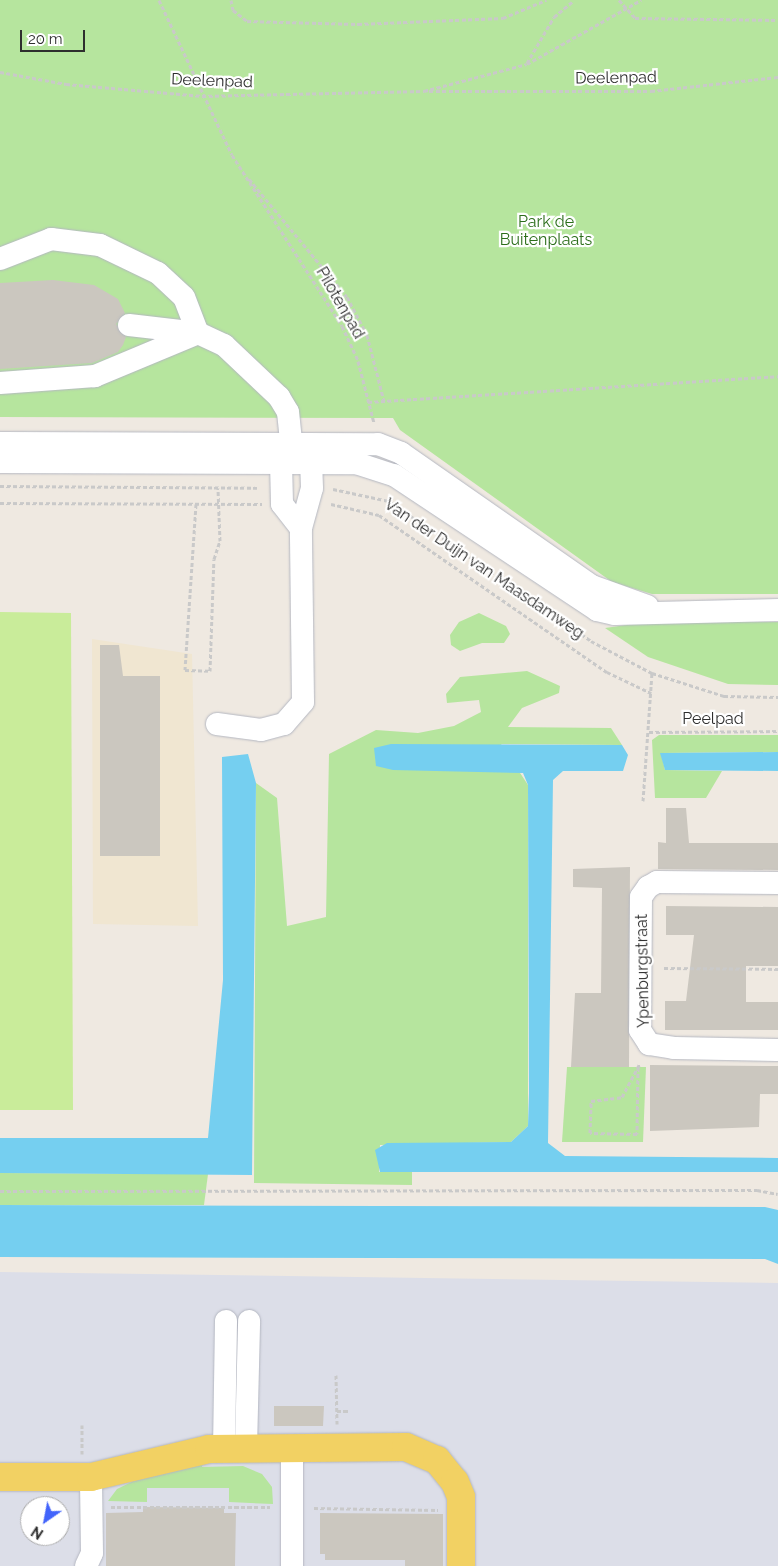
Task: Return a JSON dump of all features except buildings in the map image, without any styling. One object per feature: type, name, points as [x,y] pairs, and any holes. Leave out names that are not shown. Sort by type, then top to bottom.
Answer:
[{"type":"main road","points":[[0,1476],[91,1477],[163,1458],[235,1448],[406,1447],[437,1460],[461,1497],[461,1566]]},
{"type":"street","points":[[0,260],[50,239],[100,245],[158,273],[184,297],[198,333]]},
{"type":"street","points":[[129,325],[198,333],[224,345],[279,396],[288,412],[281,496],[301,528]]},
{"type":"street","points":[[0,383],[95,376],[198,333]]},
{"type":"street","name":"Van der Duijn van Maasdamweg","points":[[0,442],[286,452]]},
{"type":"street","name":"Van der Duijn van Maasdamweg","points":[[0,462],[286,452],[378,444],[401,453],[592,586],[660,610]]},
{"type":"street","points":[[217,724],[261,730],[284,724],[303,702],[301,528],[311,496],[311,462],[286,452]]},
{"type":"street","name":"Van der Duijn van Maasdamweg","points":[[311,462],[356,463],[394,475],[597,610],[615,614],[660,610],[778,610]]},
{"type":"street","name":"Ypenburgstraat","points":[[649,1044],[640,1030],[641,897],[657,882],[778,883]]},
{"type":"street","points":[[649,1044],[778,1050]]},
{"type":"street","points":[[226,1321],[235,1448]]},
{"type":"street","points":[[235,1448],[248,1321]]},
{"type":"street","points":[[292,1447],[292,1566]]},
{"type":"street","points":[[86,1566],[92,1553],[91,1477]]},
{"type":"path","name":"Pilotenpad","points":[[159,0],[202,96],[242,170],[342,326],[368,402],[378,444]]},
{"type":"path","points":[[231,0],[233,10],[246,21],[375,24],[503,18],[546,0]]},
{"type":"path","points":[[527,64],[554,16],[574,0]]},
{"type":"path","points":[[619,0],[624,9],[635,18],[778,20]]},
{"type":"path","name":"Deelenpad","points":[[424,90],[527,64],[641,0]]},
{"type":"path","name":"Deelenpad","points":[[0,72],[66,84],[202,96],[424,90],[651,91],[778,77]]},
{"type":"path","name":"Pilotenpad","points":[[242,170],[347,297],[367,335],[384,401]]},
{"type":"path","points":[[368,402],[778,376]]},
{"type":"path","points":[[0,486],[218,488],[281,496]]},
{"type":"path","points":[[196,504],[185,670],[210,670],[213,665],[220,504],[218,488]]},
{"type":"path","name":"Van der Duijn van Maasdamweg","points":[[311,496],[353,490],[389,501],[591,641],[652,673],[724,696],[778,697]]},
{"type":"path","points":[[0,502],[220,504],[281,496]]},
{"type":"path","name":"Van der Duijn van Maasdamweg","points":[[311,496],[379,515],[607,672],[651,693]]},
{"type":"path","points":[[643,801],[652,673]]},
{"type":"path","name":"Peelpad","points":[[649,732],[778,732]]},
{"type":"path","points":[[664,968],[778,969]]},
{"type":"path","points":[[638,1067],[637,1134],[590,1133],[591,1101],[622,1097],[649,1044]]},
{"type":"path","points":[[0,1191],[757,1190],[778,1194]]},
{"type":"path","points":[[336,1375],[337,1448]]},
{"type":"path","points":[[336,1411],[348,1411]]},
{"type":"shaded area","points":[[92,639],[192,654],[198,926],[93,924]]},
{"type":"shaded area","points":[[0,1272],[778,1283],[778,1566],[0,1566]]},
{"type":"green space","name":"Park de Buitenplaats","points":[[0,0],[778,0],[778,594],[652,594],[612,582],[400,430],[393,418],[0,417]]},
{"type":"green space","points":[[0,612],[71,613],[73,1110],[0,1110]]},
{"type":"green space","points":[[479,613],[506,626],[510,634],[504,643],[482,643],[460,651],[451,645],[450,635],[459,622]]},
{"type":"green space","points":[[662,620],[778,622],[778,685],[728,684],[648,657],[605,628]]},
{"type":"green space","points":[[527,671],[560,686],[559,693],[522,708],[508,727],[611,728],[622,745],[501,744],[528,785],[528,1126],[511,1142],[380,1145],[379,1172],[412,1172],[412,1185],[254,1183],[256,783],[277,798],[287,926],[326,917],[329,754],[376,730],[418,733],[454,726],[481,712],[479,700],[447,703],[446,694],[460,677]]},
{"type":"green space","points":[[659,735],[778,735],[778,752],[661,753],[665,770],[722,771],[706,798],[655,798],[652,740]]},
{"type":"green space","points":[[567,1067],[646,1067],[643,1142],[562,1142]]},
{"type":"green space","points":[[0,1173],[208,1174],[204,1205],[0,1205]]},
{"type":"green space","points":[[203,1462],[202,1467],[243,1466],[262,1474],[272,1487],[273,1504],[229,1502],[229,1488],[147,1488],[147,1502],[108,1501],[117,1489],[148,1474]]},
{"type":"water","points":[[391,744],[622,745],[628,755],[623,771],[563,771],[553,780],[548,1143],[565,1156],[778,1158],[778,1172],[380,1172],[375,1150],[387,1143],[511,1142],[528,1126],[529,1093],[528,785],[523,773],[393,770],[376,766],[374,748]]},
{"type":"water","points":[[778,752],[778,771],[665,770],[660,753]]},
{"type":"water","points":[[248,754],[256,783],[252,1175],[0,1173],[0,1138],[208,1138],[223,980],[222,757]]},
{"type":"water","points":[[0,1205],[765,1207],[778,1210],[778,1264],[765,1259],[0,1257]]}]
